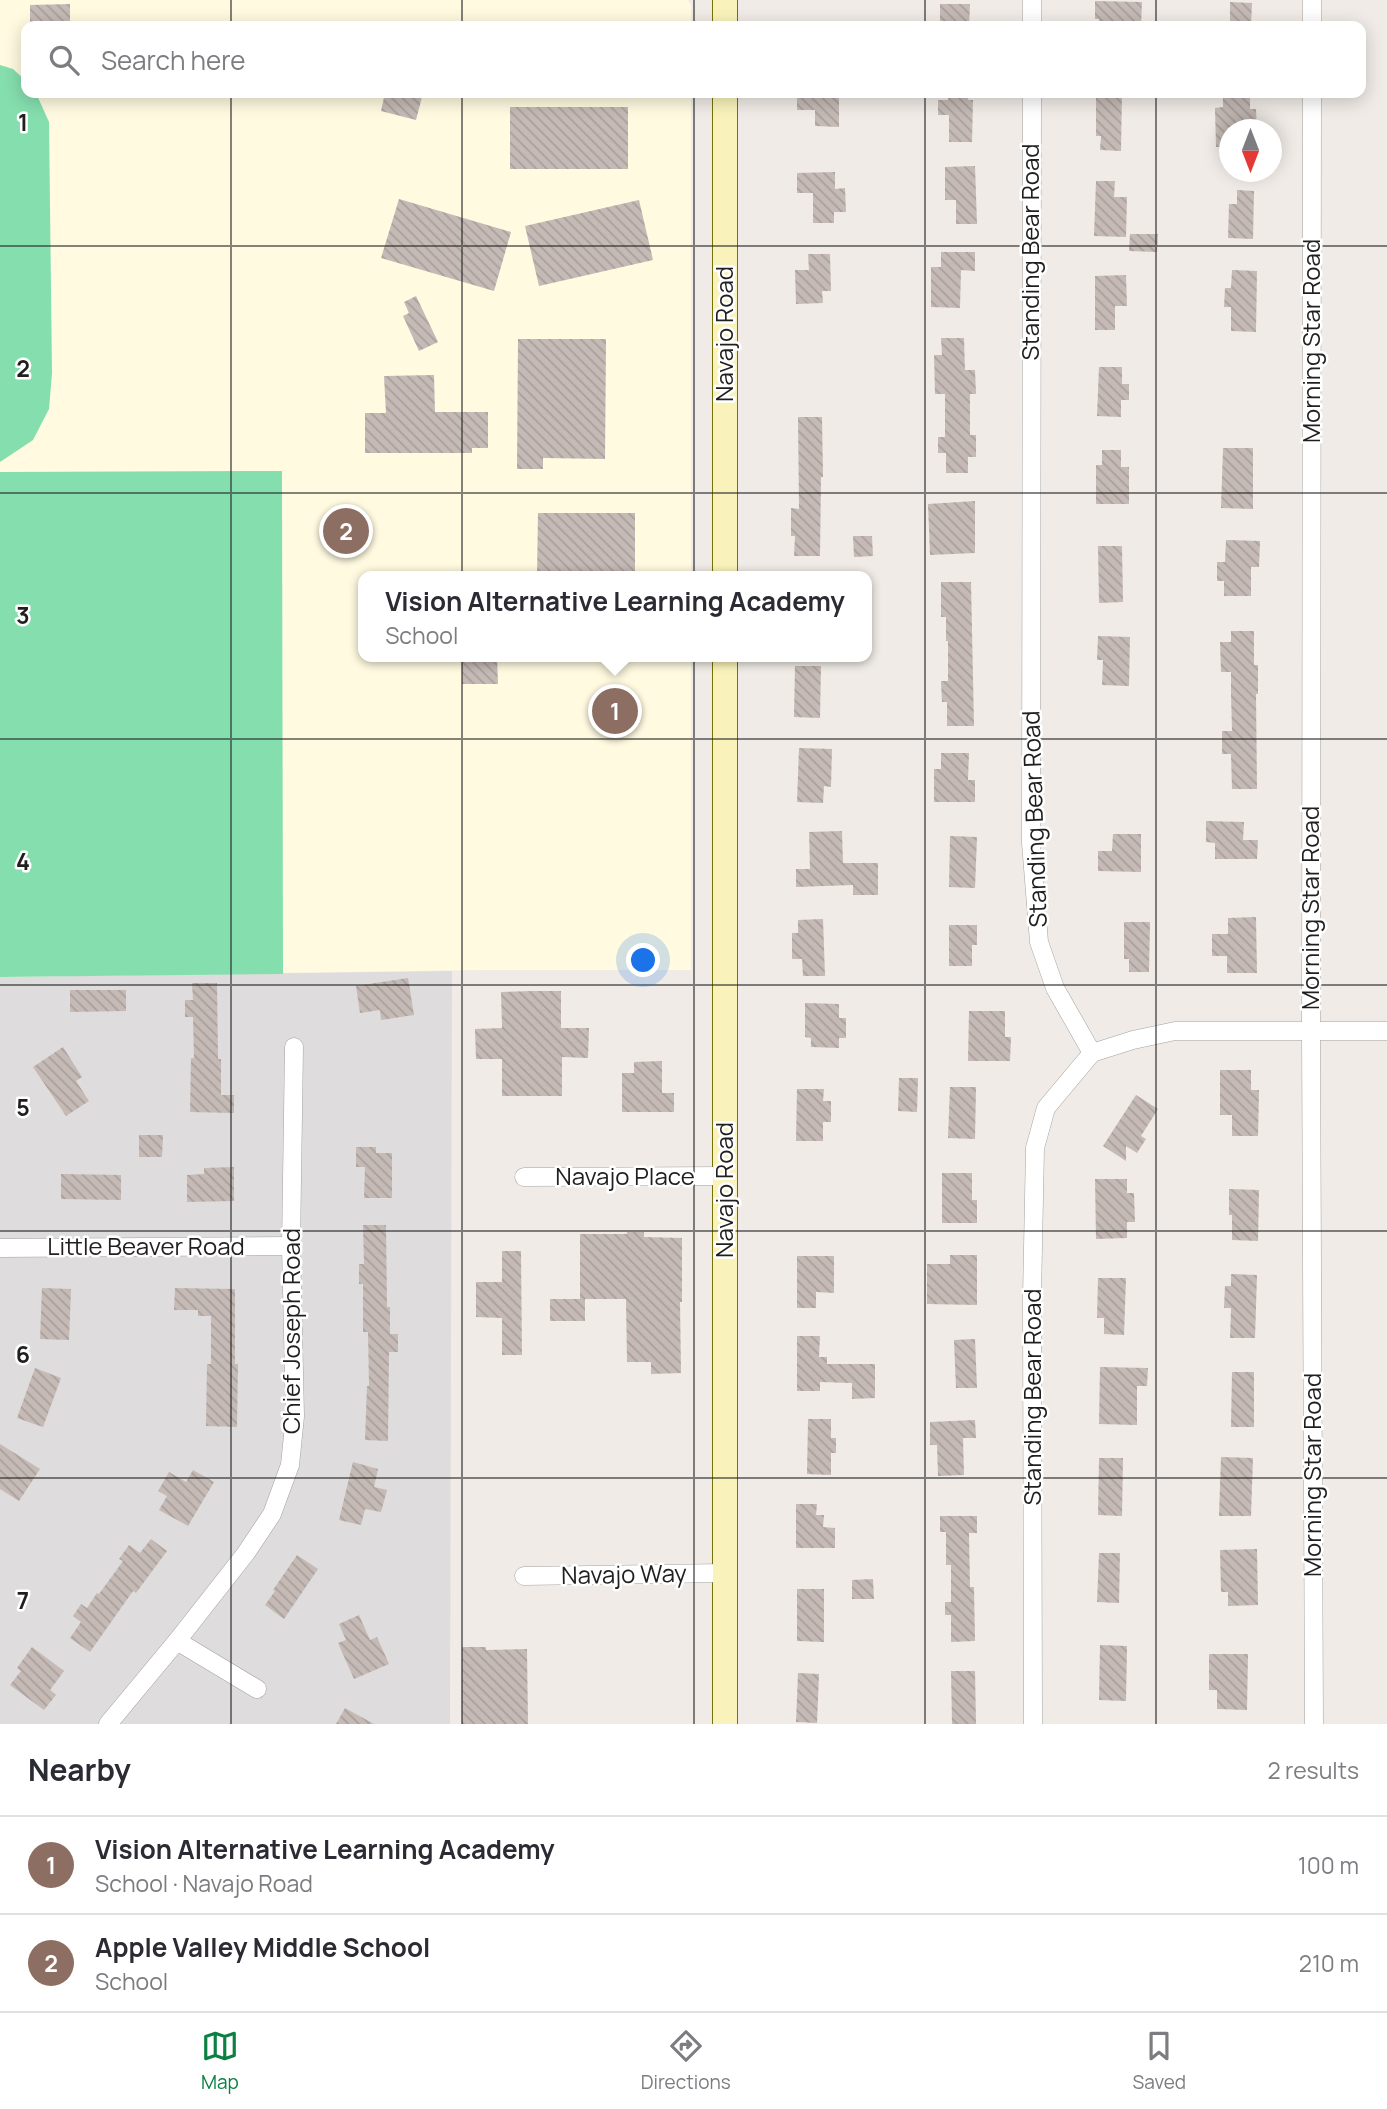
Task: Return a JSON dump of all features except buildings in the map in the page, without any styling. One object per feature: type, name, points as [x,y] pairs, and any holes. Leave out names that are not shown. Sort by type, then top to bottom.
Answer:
[{"type":"main road","points":[[725,0],[725,21]]},
{"type":"main road","name":"Navajo Road","points":[[725,98],[725,571]]},
{"type":"main road","name":"Navajo Road","points":[[725,662],[725,1724]]},
{"type":"street","points":[[1032,0],[1032,21]]},
{"type":"street","points":[[1312,0],[1312,21]]},
{"type":"street","name":"Standing Bear Road","points":[[1032,98],[1031,844],[1039,942],[1055,988],[1092,1053],[1046,1108],[1035,1148],[1032,1297],[1033,1724]]},
{"type":"street","name":"Morning Star Road","points":[[1312,98],[1311,1032],[1314,1724]]},
{"type":"street","points":[[1092,1053],[1175,1031],[1387,1031]]},
{"type":"street","name":"Chief Joseph Road","points":[[108,1724],[246,1553],[272,1514],[290,1465],[295,1416],[291,1246],[294,1047]]},
{"type":"street","name":"Navajo Place","points":[[524,1177],[725,1176]]},
{"type":"street","name":"Little Beaver Road","points":[[0,1248],[291,1246]]},
{"type":"street","name":"Navajo Way","points":[[524,1576],[724,1573]]},
{"type":"street","points":[[177,1641],[257,1689]]},
{"type":"shaded area","points":[[0,0],[688,0],[691,5],[691,21],[21,21],[21,98],[691,98],[691,571],[358,571],[358,662],[691,662],[691,970],[0,977]]},
{"type":"shaded area","points":[[452,971],[450,1724],[0,1724],[0,977]]},
{"type":"green space","points":[[0,65],[13,69],[21,76],[21,98],[38,98],[49,122],[52,373],[49,409],[33,440],[0,462]]},
{"type":"green space","points":[[282,471],[283,974],[0,977],[0,472]]},
{"type":"place","name":"Apple Valley Middle School","points":[[346,531]]},
{"type":"place","name":"Vision Alternative Learning Academy","points":[[615,711]]}]
